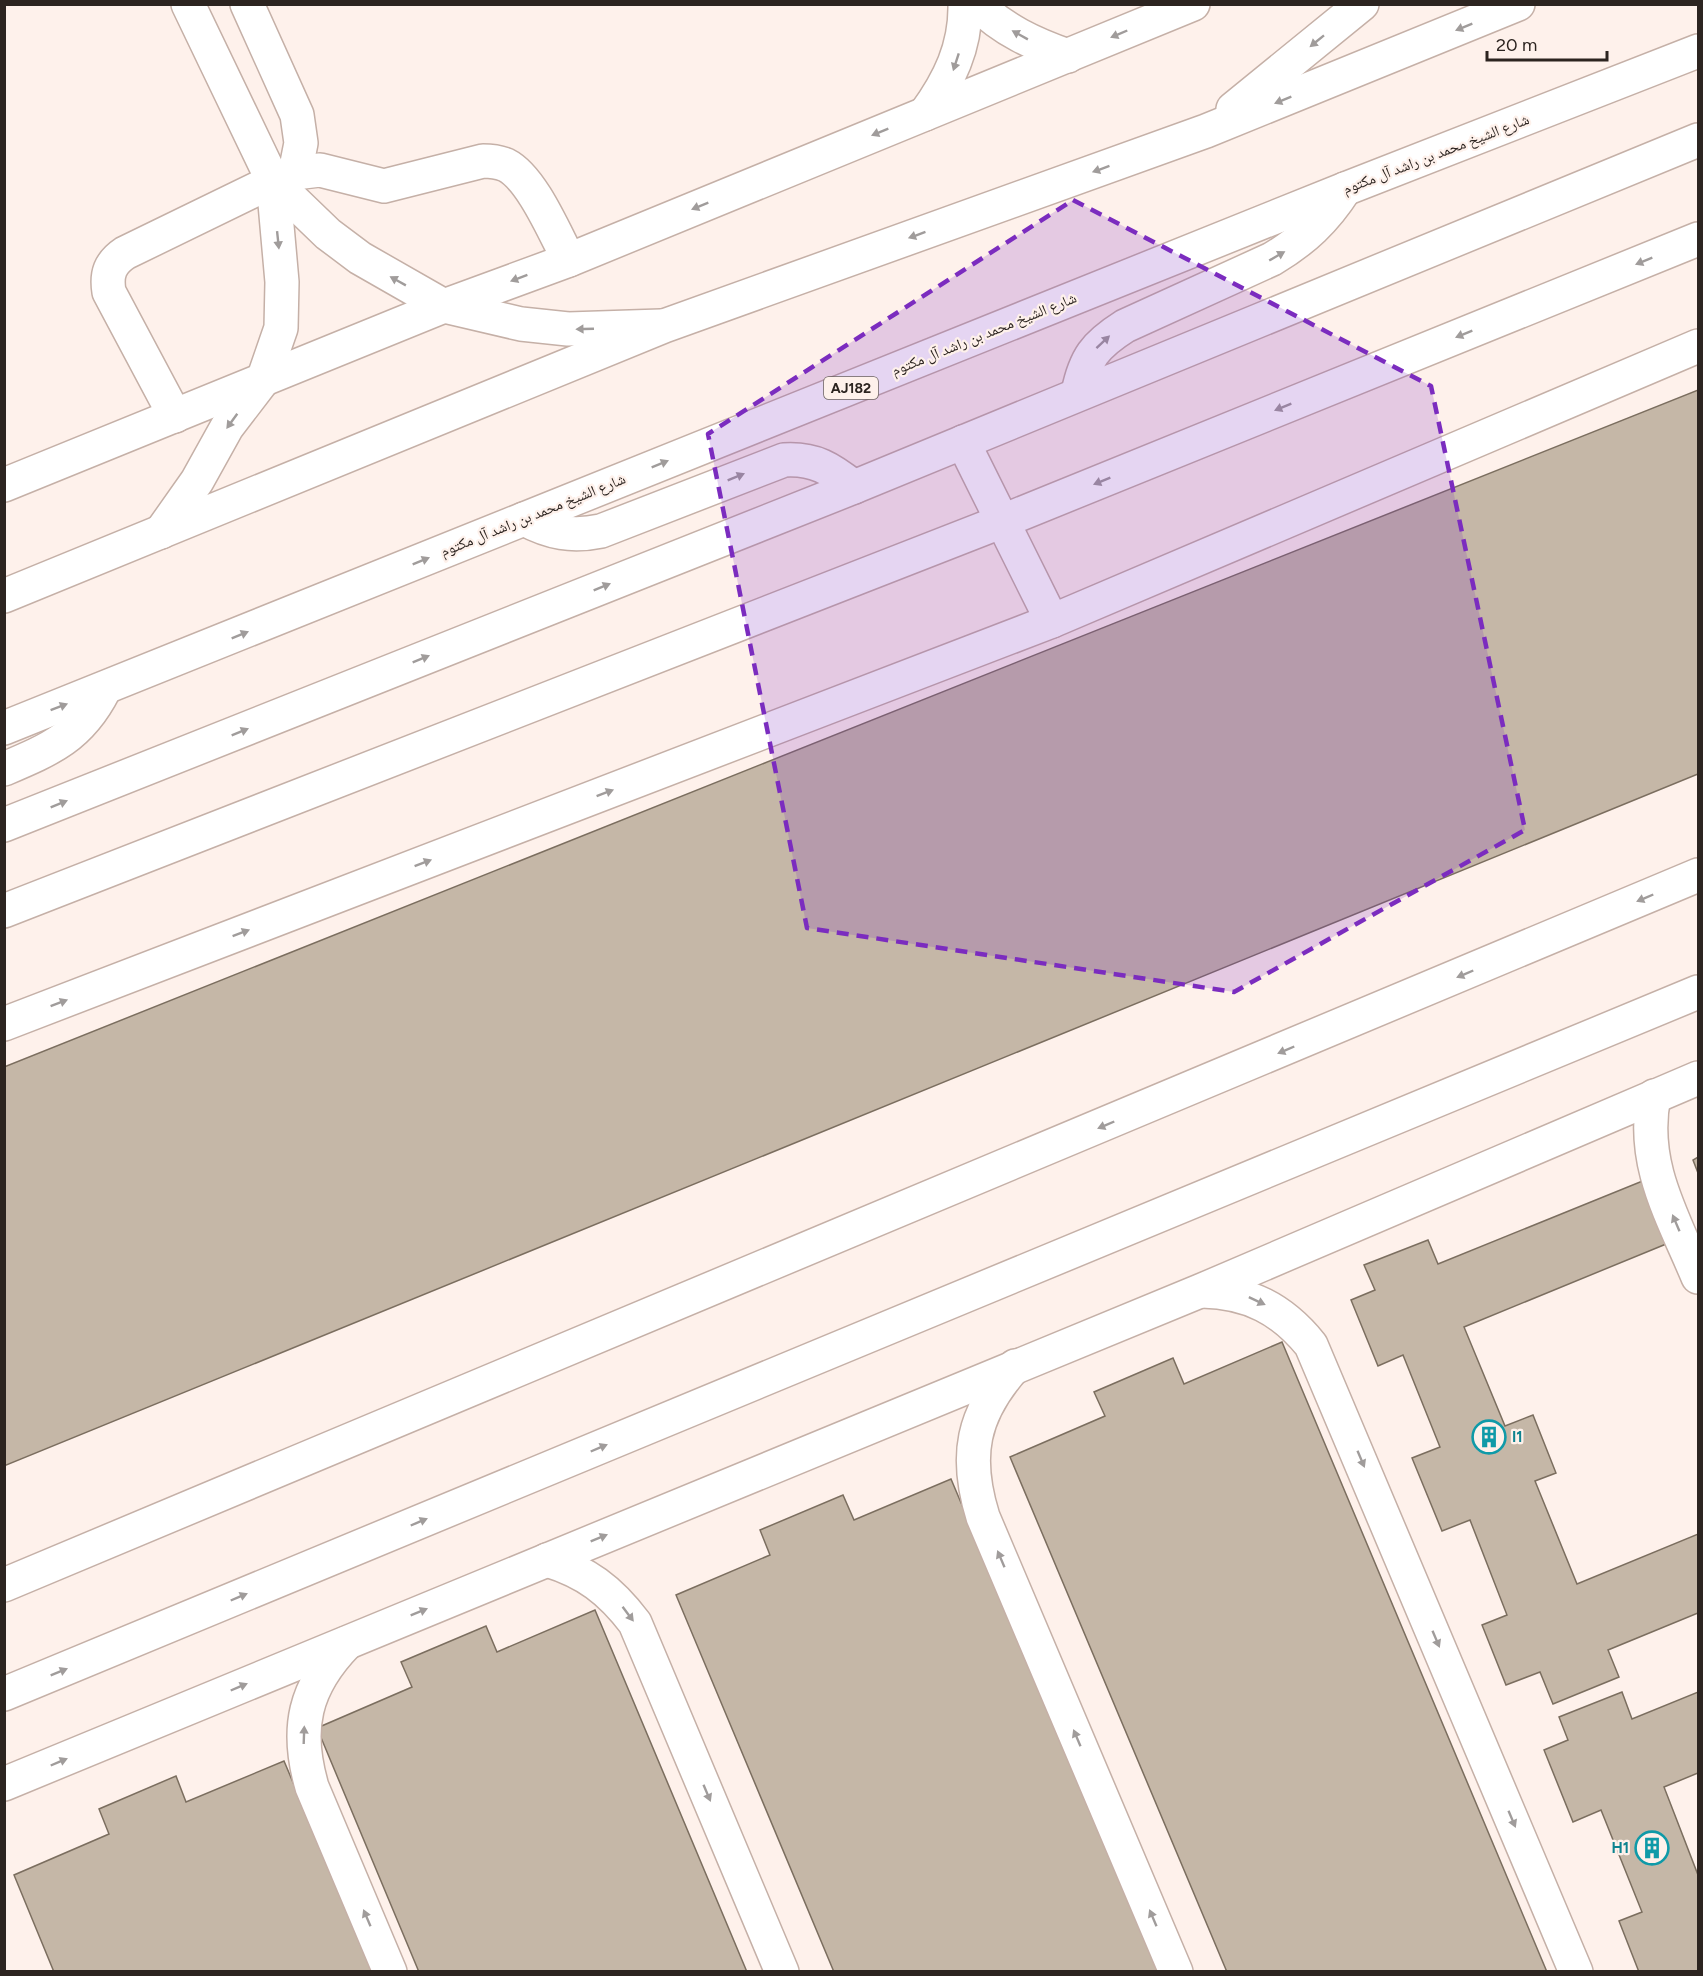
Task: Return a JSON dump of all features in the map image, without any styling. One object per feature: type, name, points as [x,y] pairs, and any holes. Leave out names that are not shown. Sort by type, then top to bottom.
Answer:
[{"type":"main road","points":[[188,4],[284,177],[328,234],[360,258],[444,306],[521,324],[568,329],[664,326]]},
{"type":"main road","points":[[160,532],[197,481],[227,427],[263,380],[281,328],[284,177],[301,143],[297,115],[248,4]]},
{"type":"main road","points":[[925,114],[953,69],[961,44],[965,4]]},
{"type":"main road","points":[[977,4],[1001,25],[1022,37],[1068,56]]},
{"type":"main road","points":[[8,475],[175,416],[444,306],[568,260],[1068,56],[1150,12],[1193,4]]},
{"type":"main road","points":[[1206,131],[1362,4]]},
{"type":"main road","points":[[4,596],[664,326],[1206,131],[1518,4]]},
{"type":"main road","name":"شارع الشيخ محمد بن راشد آل مكتوم","points":[[4,728],[104,690],[1345,189],[1698,51]]},
{"type":"main road","points":[[4,825],[854,487],[1698,140]]},
{"type":"main road","points":[[175,416],[109,292],[107,281],[109,269],[116,259],[125,253],[284,177],[320,170],[384,186],[483,161],[496,162],[507,166],[526,182],[568,260]]},
{"type":"main road","points":[[1078,393],[1083,367],[1094,350],[1108,336],[1125,326],[1272,259],[1294,246],[1314,230],[1345,189]]},
{"type":"main road","points":[[4,911],[1003,521],[1698,239]]},
{"type":"main road","points":[[4,1024],[1052,621],[1698,346]]},
{"type":"main road","points":[[963,442],[1052,621]]},
{"type":"main road","points":[[524,519],[553,532],[577,534],[601,531],[784,460],[800,459],[828,467],[854,487]]},
{"type":"main road","points":[[4,769],[65,740],[94,709],[104,690]]},
{"type":"main road","points":[[4,1585],[1698,875]]},
{"type":"main road","points":[[4,1694],[1698,992]]},
{"type":"main road","points":[[4,1784],[1200,1291],[1698,1078]]},
{"type":"main road","points":[[1654,1096],[1649,1134],[1654,1172],[1698,1277]]},
{"type":"main road","points":[[1200,1291],[1227,1291],[1251,1298],[1275,1310],[1295,1325],[1311,1346],[1576,1971]]},
{"type":"main road","points":[[1016,1366],[997,1387],[984,1410],[978,1428],[972,1464],[975,1491],[988,1528],[1176,1971]]},
{"type":"main road","points":[[547,1560],[573,1568],[597,1582],[618,1601],[635,1623],[782,1971]]},
{"type":"main road","points":[[350,1641],[330,1660],[316,1683],[307,1708],[302,1735],[305,1762],[312,1787],[390,1971]]},
{"type":"highlighted area","points":[[1073,200],[1431,386],[1525,830],[1234,992],[807,928],[708,434]]},
{"type":"building","points":[[1698,390],[1698,774],[4,1466],[4,1067]]},
{"type":"building","points":[[1698,1157],[1698,1173],[1693,1160]]},
{"type":"building","name":"I1","points":[[1645,1180],[1671,1242],[1464,1327],[1505,1426],[1533,1415],[1556,1473],[1535,1481],[1577,1584],[1698,1534],[1698,1613],[1608,1650],[1619,1677],[1553,1704],[1540,1672],[1506,1685],[1482,1625],[1507,1615],[1470,1520],[1442,1531],[1412,1458],[1440,1447],[1403,1355],[1378,1366],[1351,1300],[1375,1290],[1364,1265],[1428,1240],[1438,1264]]},
{"type":"building","points":[[1282,1342],[1547,1972],[1227,1972],[1010,1457],[1105,1416],[1094,1392],[1173,1358],[1184,1384]]},
{"type":"building","points":[[951,1479],[1159,1972],[834,1972],[676,1595],[770,1555],[760,1530],[843,1495],[854,1520]]},
{"type":"building","points":[[595,1610],[747,1972],[419,1972],[317,1728],[412,1687],[401,1662],[486,1626],[497,1652]]},
{"type":"building","name":"H1","points":[[1622,1692],[1632,1719],[1698,1692],[1698,1773],[1664,1787],[1698,1875],[1698,1972],[1639,1972],[1619,1921],[1642,1912],[1601,1810],[1573,1822],[1544,1750],[1568,1740],[1559,1717]]},
{"type":"building","points":[[284,1761],[373,1972],[54,1972],[14,1875],[109,1834],[99,1809],[176,1776],[186,1802]]},
{"type":"place","name":"I1","points":[[1489,1437]]},
{"type":"place","name":"H1","points":[[1652,1848]]}]
